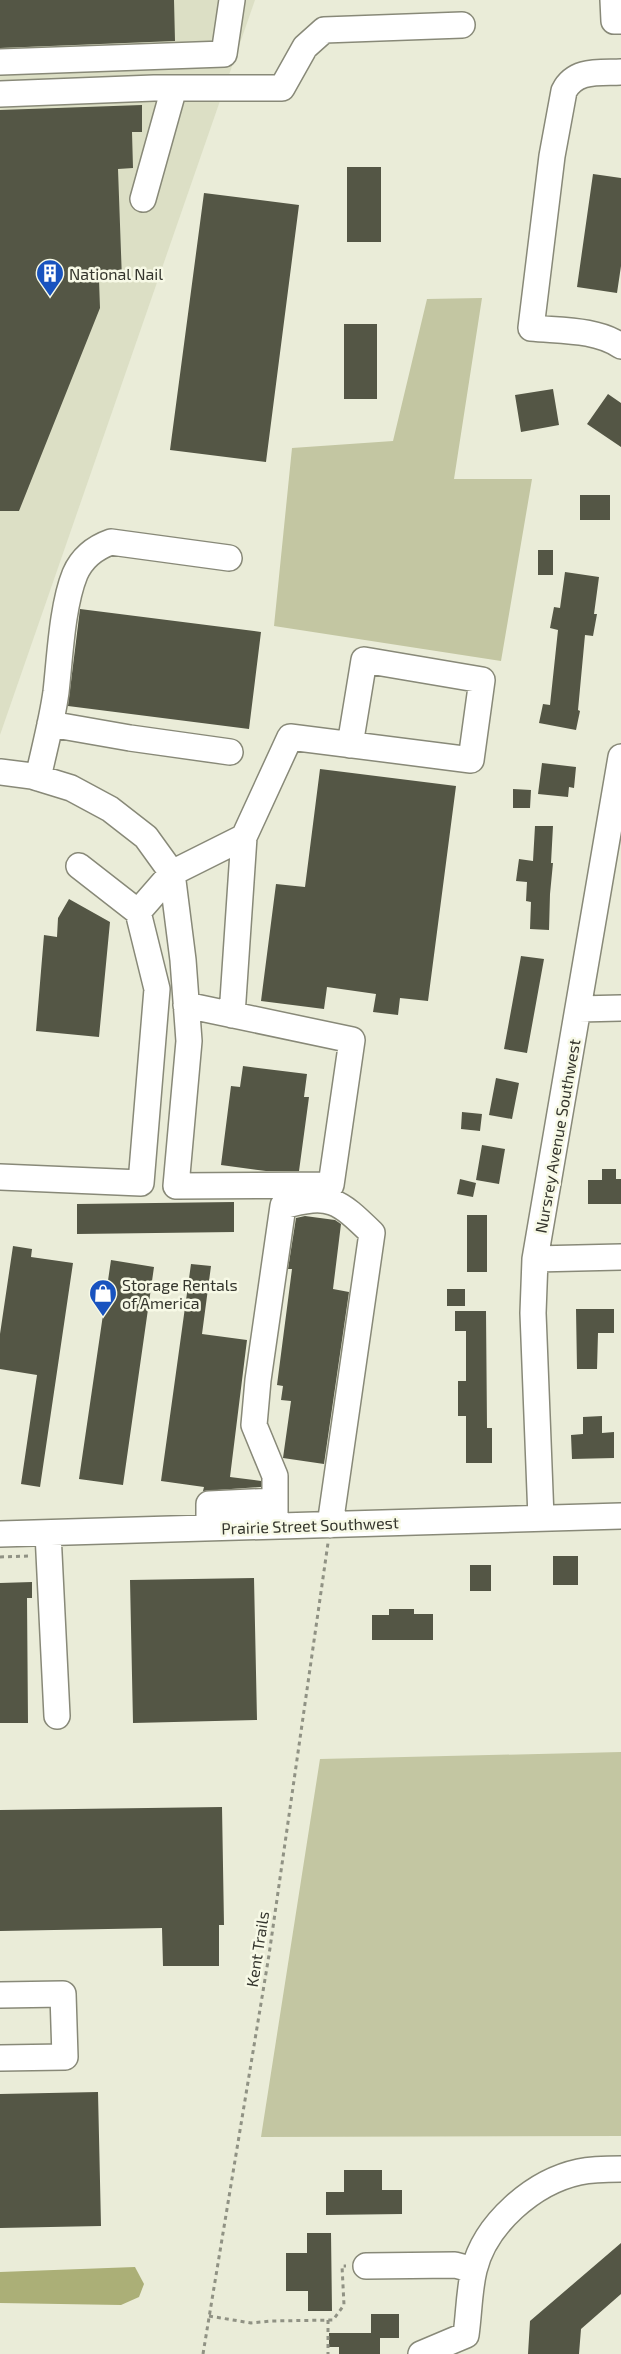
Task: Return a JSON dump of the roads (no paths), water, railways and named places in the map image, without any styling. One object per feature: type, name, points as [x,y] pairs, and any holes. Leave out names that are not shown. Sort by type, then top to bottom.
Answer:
[{"type":"street","points":[[0,62],[224,54],[232,0]]},
{"type":"street","points":[[613,0],[614,21],[621,21]]},
{"type":"street","points":[[0,94],[174,88],[282,88],[305,47],[324,30],[462,25]]},
{"type":"street","points":[[621,72],[579,75],[569,81],[564,91],[552,156],[530,328],[590,334],[609,338],[621,346]]},
{"type":"street","points":[[143,199],[174,88]]},
{"type":"street","points":[[38,778],[50,724],[69,593],[76,573],[87,555],[99,546],[111,542],[229,558]]},
{"type":"street","points":[[232,1014],[244,837],[290,737],[350,745],[471,760],[482,680],[364,660],[350,745]]},
{"type":"street","points":[[50,724],[130,738],[230,752]]},
{"type":"street","name":"Nursrey Avenue Southwest","points":[[541,1518],[533,1313],[535,1259],[621,757]]},
{"type":"street","points":[[0,772],[38,778],[71,788],[110,809],[146,837],[172,872],[188,1041],[176,1186],[330,1193],[372,1233],[329,1536]]},
{"type":"street","points":[[138,912],[172,872],[244,837]]},
{"type":"street","points":[[0,1177],[141,1183],[157,988],[138,912],[79,866]]},
{"type":"street","points":[[186,1004],[352,1040],[330,1193]]},
{"type":"street","points":[[579,1009],[621,1008]]},
{"type":"street","points":[[276,1526],[275,1476],[254,1425],[258,1380],[283,1206],[330,1193]]},
{"type":"street","points":[[535,1259],[621,1257]]},
{"type":"street","points":[[209,1528],[209,1504],[275,1501]]},
{"type":"street","name":"Prairie Street Southwest","points":[[0,1534],[276,1526],[329,1536],[541,1518],[621,1516]]},
{"type":"street","points":[[48,1533],[58,1716]]},
{"type":"street","points":[[0,1995],[62,1994],[65,2057],[0,2058]]},
{"type":"street","points":[[421,2354],[466,2335],[474,2270],[485,2244],[496,2226],[518,2204],[537,2190],[558,2179],[579,2172],[621,2169]]},
{"type":"street","points":[[366,2266],[455,2265],[474,2270]]},
{"type":"place","name":"National Nail","points":[[50,297]]},
{"type":"place","name":"Storage Rentals of America","points":[[103,1317]]}]
